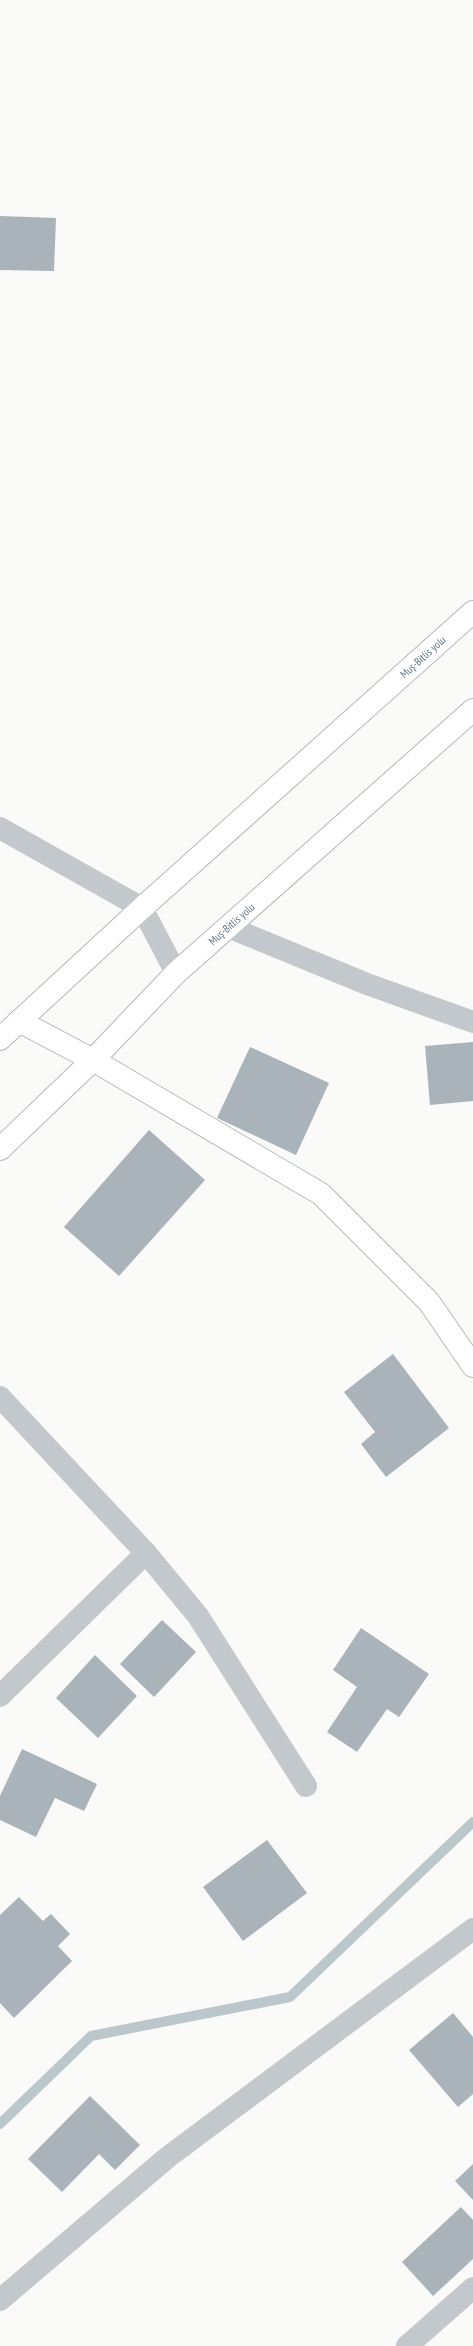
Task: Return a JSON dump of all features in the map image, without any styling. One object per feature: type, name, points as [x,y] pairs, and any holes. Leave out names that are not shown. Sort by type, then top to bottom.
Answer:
[{"type":"main road","name":"Muş-Bitlis yolu","points":[[0,1039],[142,908],[473,612]]},
{"type":"main road","name":"Muş-Bitlis yolu","points":[[0,1149],[93,1060],[176,973],[470,718]]},
{"type":"main road","points":[[19,1021],[93,1060],[321,1194],[430,1302],[473,1366]]},
{"type":"street","points":[[0,828],[142,908],[176,973]]},
{"type":"street","points":[[228,927],[367,984],[473,1022]]},
{"type":"street","points":[[0,1397],[146,1553],[198,1616],[306,1786]]},
{"type":"street","points":[[0,1696],[146,1553]]},
{"type":"street","points":[[0,2300],[168,2157],[473,1929]]},
{"type":"street","points":[[407,2346],[473,2288]]},
{"type":"building","points":[[0,216],[56,218],[54,271],[0,270]]},
{"type":"building","points":[[473,1042],[473,1101],[430,1105],[425,1046]]},
{"type":"building","points":[[250,1047],[329,1083],[296,1155],[217,1118]]},
{"type":"building","points":[[149,1130],[205,1180],[119,1276],[64,1227]]},
{"type":"building","points":[[393,1354],[449,1428],[386,1477],[361,1444],[375,1432],[344,1392]]},
{"type":"building","points":[[162,1620],[196,1652],[154,1697],[120,1664]]},
{"type":"building","points":[[361,1628],[429,1674],[399,1717],[387,1709],[357,1752],[327,1732],[357,1687],[333,1670]]},
{"type":"building","points":[[95,1655],[137,1696],[98,1738],[56,1698]]},
{"type":"building","points":[[22,1749],[97,1784],[84,1811],[55,1798],[36,1837],[0,1820],[0,1796]]},
{"type":"building","points":[[267,1840],[307,1893],[243,1941],[203,1887]]},
{"type":"building","points":[[19,1897],[43,1921],[51,1914],[70,1934],[58,1946],[72,1961],[14,2018],[0,2003],[0,1915]]},
{"type":"building","points":[[453,2013],[473,2037],[473,2094],[458,2107],[409,2050]]},
{"type":"building","points":[[90,2096],[140,2145],[115,2170],[99,2154],[62,2192],[28,2159]]},
{"type":"building","points":[[473,2164],[473,2200],[455,2181]]},
{"type":"building","points":[[461,2207],[473,2220],[473,2259],[433,2296],[402,2262]]},
{"type":"waterway","points":[[0,2124],[91,2036],[290,1997],[473,1822]]}]
